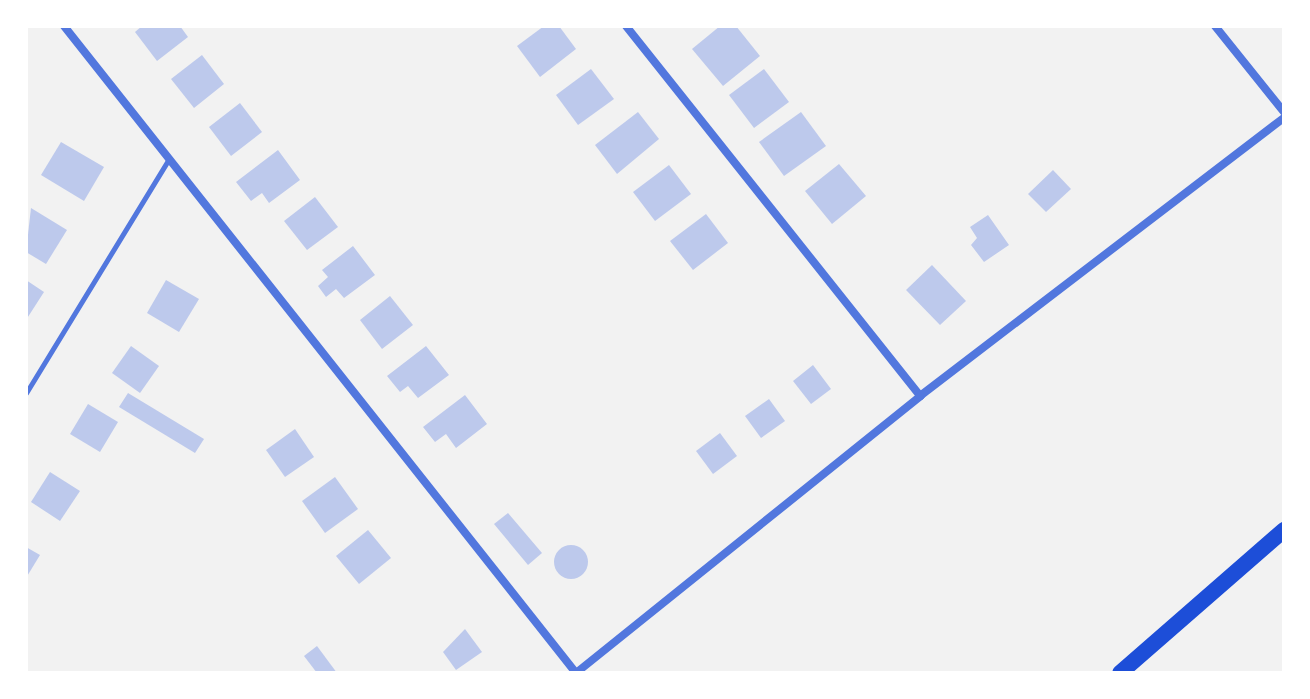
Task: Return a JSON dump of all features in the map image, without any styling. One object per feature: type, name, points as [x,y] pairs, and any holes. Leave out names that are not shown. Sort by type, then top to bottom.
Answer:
[{"type":"main road","points":[[1120,673],[1284,530]]},
{"type":"street","points":[[64,26],[576,673],[920,396],[1284,115],[1215,26]]},
{"type":"street","points":[[626,26],[920,396]]},
{"type":"lane","points":[[26,393],[169,159]]},
{"type":"building","points":[[142,26],[180,26],[188,37],[157,61],[135,32]]},
{"type":"building","points":[[544,26],[559,26],[576,49],[540,77],[517,46]]},
{"type":"building","points":[[720,26],[736,26],[760,56],[723,86],[692,49]]},
{"type":"building","points":[[202,55],[224,84],[194,108],[171,79]]},
{"type":"building","points":[[591,69],[614,99],[578,125],[556,95]]},
{"type":"building","points":[[764,69],[789,102],[754,128],[729,95]]},
{"type":"building","points":[[240,103],[262,132],[231,156],[209,127]]},
{"type":"building","points":[[638,112],[659,139],[617,174],[595,145]]},
{"type":"building","points":[[801,112],[826,146],[784,176],[759,142]]},
{"type":"building","points":[[61,142],[104,167],[84,201],[41,175]]},
{"type":"building","points":[[278,150],[300,180],[269,203],[262,193],[251,201],[236,182]]},
{"type":"building","points":[[839,164],[866,196],[832,224],[805,191]]},
{"type":"building","points":[[669,165],[691,194],[655,221],[633,192]]},
{"type":"building","points":[[1053,170],[1071,189],[1046,212],[1028,194]]},
{"type":"building","points":[[315,197],[338,227],[307,250],[284,221]]},
{"type":"building","points":[[31,208],[67,230],[46,264],[26,252]]},
{"type":"building","points":[[706,214],[728,243],[693,270],[670,241]]},
{"type":"building","points":[[988,215],[1009,245],[984,262],[971,245],[977,238],[970,227]]},
{"type":"building","points":[[353,246],[375,275],[344,298],[336,289],[326,297],[318,286],[328,277],[322,270]]},
{"type":"building","points":[[932,265],[966,301],[940,325],[906,290]]},
{"type":"building","points":[[26,280],[44,292],[26,320]]},
{"type":"building","points":[[166,280],[199,299],[179,332],[147,313]]},
{"type":"building","points":[[390,296],[413,325],[382,349],[360,320]]},
{"type":"building","points":[[131,346],[159,366],[140,393],[112,373]]},
{"type":"building","points":[[426,346],[449,375],[418,398],[408,386],[400,392],[387,376]]},
{"type":"building","points":[[813,365],[831,389],[811,404],[793,381]]},
{"type":"building","points":[[128,393],[204,439],[195,453],[119,407]]},
{"type":"building","points":[[465,395],[487,424],[456,448],[446,434],[435,442],[423,427]]},
{"type":"building","points":[[769,399],[785,421],[761,438],[745,416]]},
{"type":"building","points":[[88,404],[118,422],[100,452],[70,434]]},
{"type":"building","points":[[295,429],[314,457],[285,477],[266,450]]},
{"type":"building","points":[[720,433],[737,456],[713,474],[696,451]]},
{"type":"building","points":[[50,472],[80,491],[60,521],[31,502]]},
{"type":"building","points":[[335,477],[358,509],[325,533],[302,501]]},
{"type":"building","points":[[508,513],[542,553],[528,565],[494,524]]},
{"type":"building","points":[[368,530],[391,558],[359,584],[336,556]]},
{"type":"building","points":[[571,545],[583,550],[588,562],[583,574],[571,579],[559,574],[554,562],[559,550]]},
{"type":"building","points":[[26,547],[40,555],[26,578]]},
{"type":"building","points":[[465,629],[482,652],[456,670],[443,652]]},
{"type":"building","points":[[317,646],[337,673],[317,673],[304,656]]}]
